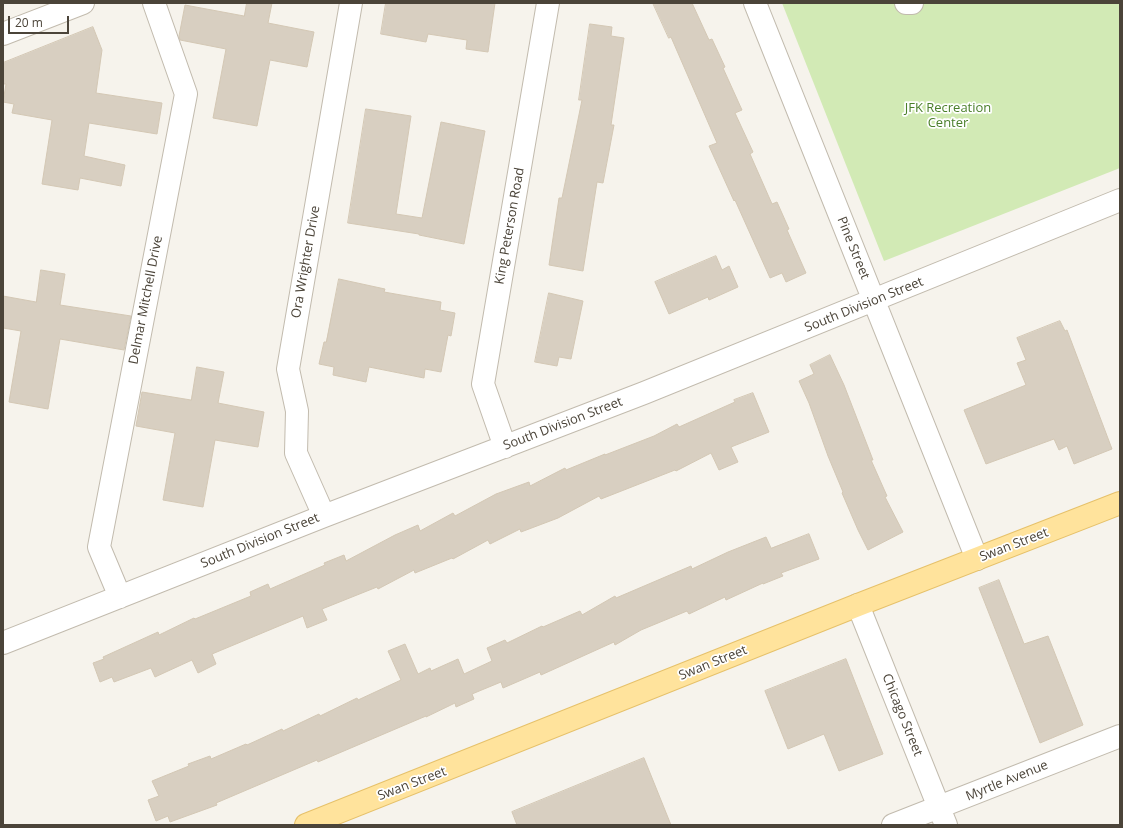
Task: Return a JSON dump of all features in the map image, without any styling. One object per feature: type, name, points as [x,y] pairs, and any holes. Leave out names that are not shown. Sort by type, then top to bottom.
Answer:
[{"type":"main road","name":"Swan Street","points":[[306,825],[858,605],[1120,503]]},
{"type":"street","points":[[3,34],[83,3]]},
{"type":"street","name":"Delmar Mitchell Drive","points":[[120,597],[99,547],[186,94],[154,3]]},
{"type":"street","name":"Ora Wrighter Drive","points":[[324,516],[296,453],[297,411],[288,369],[351,3]]},
{"type":"street","name":"King Peterson Road","points":[[505,447],[483,384],[548,3]]},
{"type":"street","name":"Pine Street","points":[[754,3],[978,559]]},
{"type":"street","points":[[906,3],[912,3]]},
{"type":"street","name":"South Division Street","points":[[3,643],[324,516],[644,393],[1120,200]]},
{"type":"street","name":"Chicago Street","points":[[858,605],[943,816]]},
{"type":"street","name":"Myrtle Avenue","points":[[894,825],[943,816],[1120,736]]},
{"type":"green space","name":"JFK Recreation Center","points":[[782,3],[1120,3],[1120,168],[884,261]]},
{"type":"building","points":[[247,3],[272,3],[268,23],[314,32],[307,67],[270,60],[257,126],[213,118],[226,49],[180,40],[179,36],[185,5],[244,16]]},
{"type":"building","points":[[386,3],[495,3],[488,52],[466,49],[467,40],[428,34],[426,42],[381,34]]},
{"type":"building","points":[[653,3],[692,3],[709,40],[712,39],[725,67],[723,68],[742,110],[735,113],[753,152],[750,154],[772,204],[777,202],[789,229],[787,230],[806,273],[786,282],[782,273],[770,278],[709,146],[717,143],[671,37],[669,38]]},
{"type":"building","points":[[590,24],[612,27],[611,36],[624,38],[611,125],[614,125],[603,183],[597,182],[583,271],[549,265],[559,198],[562,198],[582,100],[579,100]]},
{"type":"building","points":[[93,27],[102,50],[96,93],[162,103],[157,134],[89,123],[84,156],[125,165],[121,186],[80,178],[78,190],[42,184],[52,120],[12,113],[14,104],[3,102],[6,84],[3,84],[3,63]]},
{"type":"building","points":[[366,109],[411,116],[396,214],[422,218],[441,122],[485,131],[464,244],[419,234],[348,223]]},
{"type":"building","points":[[716,256],[722,270],[729,266],[738,287],[709,300],[708,297],[669,314],[655,282]]},
{"type":"building","points":[[41,270],[65,274],[60,305],[131,316],[124,350],[60,339],[48,409],[9,402],[21,331],[3,328],[3,296],[36,302]]},
{"type":"building","points":[[339,279],[385,289],[384,292],[441,302],[440,310],[455,313],[451,336],[448,335],[441,372],[425,369],[424,378],[369,367],[366,382],[333,375],[334,367],[319,364],[324,342],[326,342]]},
{"type":"building","points":[[549,293],[583,301],[571,359],[559,357],[557,366],[535,362]]},
{"type":"building","points":[[1060,321],[1065,331],[1067,330],[1112,449],[1074,464],[1067,446],[1059,450],[1054,439],[986,464],[964,410],[1026,385],[1017,363],[1026,360],[1017,338]]},
{"type":"building","points":[[830,355],[844,385],[873,460],[871,460],[887,496],[885,497],[903,532],[868,550],[842,493],[843,492],[809,403],[799,381],[814,374],[810,365]]},
{"type":"building","points":[[197,367],[224,372],[218,403],[264,412],[258,447],[215,440],[203,507],[163,500],[175,433],[136,426],[142,392],[191,400]]},
{"type":"building","points":[[753,393],[769,432],[731,447],[738,462],[719,470],[711,453],[676,471],[675,470],[601,499],[599,496],[558,518],[521,532],[520,529],[490,544],[488,540],[453,559],[452,558],[415,573],[414,570],[378,589],[377,587],[322,609],[327,620],[307,628],[303,616],[212,654],[216,664],[198,673],[192,660],[155,677],[151,668],[114,682],[112,677],[100,682],[93,663],[158,632],[159,635],[194,618],[195,619],[251,596],[250,592],[268,584],[270,589],[344,555],[346,561],[395,535],[418,525],[420,531],[453,513],[455,516],[496,494],[529,482],[530,486],[565,468],[566,470],[654,436],[677,424],[679,427],[735,402],[734,400]]},
{"type":"building","points":[[809,534],[819,559],[781,573],[783,576],[763,583],[726,600],[725,597],[689,614],[687,611],[641,630],[615,645],[614,642],[541,675],[540,672],[503,688],[501,682],[472,694],[474,699],[456,707],[455,703],[426,717],[318,762],[317,760],[216,803],[217,805],[170,822],[168,816],[156,821],[148,800],[159,796],[152,781],[189,766],[188,764],[210,756],[211,759],[282,729],[283,731],[319,714],[320,716],[357,698],[358,700],[401,680],[388,651],[405,644],[418,674],[430,668],[431,671],[458,659],[464,674],[492,661],[487,648],[505,640],[507,643],[542,626],[543,627],[580,611],[582,615],[615,596],[616,598],[691,566],[692,569],[728,552],[766,537],[771,548]]},
{"type":"building","points":[[999,580],[1024,644],[1048,636],[1083,725],[1040,743],[979,588]]},
{"type":"building","points":[[846,659],[883,754],[839,771],[824,734],[788,749],[765,691]]},
{"type":"building","points":[[644,758],[671,825],[517,825],[512,812]]}]
